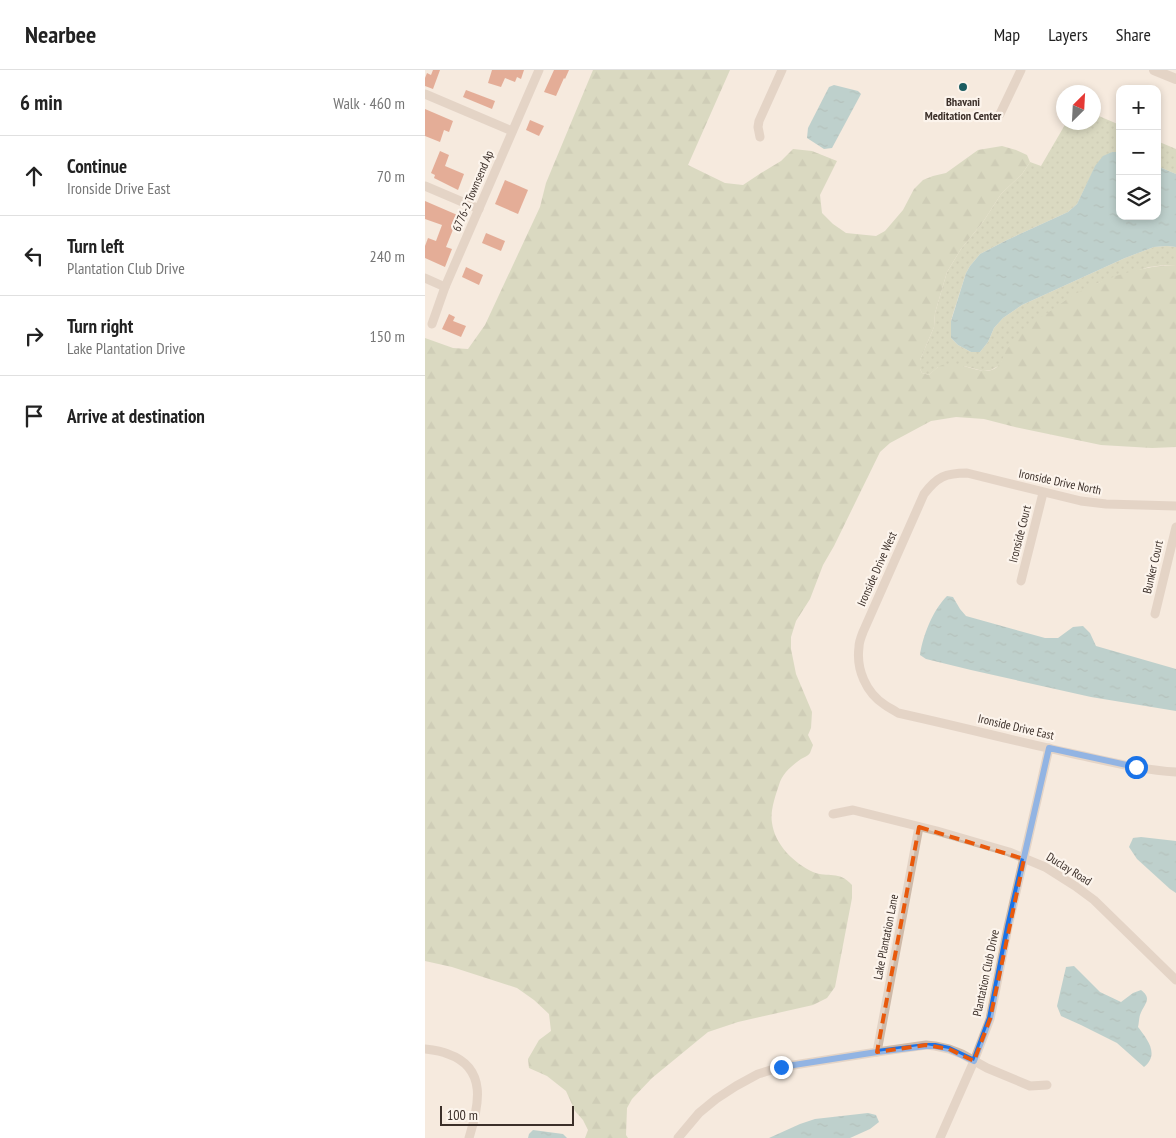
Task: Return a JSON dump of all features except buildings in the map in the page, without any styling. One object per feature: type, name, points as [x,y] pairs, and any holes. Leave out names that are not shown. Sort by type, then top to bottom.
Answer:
[{"type":"street","name":"6776-2 Townsend Ap","points":[[432,324],[445,287],[539,70]]},
{"type":"street","points":[[760,137],[759,121],[782,70]]},
{"type":"street","points":[[1000,114],[1021,70]]},
{"type":"street","points":[[1154,70],[1176,79]]},
{"type":"street","points":[[425,94],[513,131]]},
{"type":"street","points":[[425,186],[479,209]]},
{"type":"street","points":[[425,278],[445,287]]},
{"type":"street","name":"Ironside Drive North","points":[[942,476],[953,473],[967,473],[1081,501],[1106,504],[1176,506]]},
{"type":"street","name":"Ironside Drive West","points":[[863,680],[859,664],[859,647],[863,632],[924,494],[942,476]]},
{"type":"street","name":"Ironside Court","points":[[1021,581],[1043,492]]},
{"type":"street","name":"Bunker Court","points":[[1155,614],[1176,527]]},
{"type":"street","name":"Ironside Drive East","points":[[863,680],[871,692],[883,704],[899,713],[1136,767],[1176,772]]},
{"type":"street","name":"Plantation Club Drive","points":[[940,1138],[974,1061],[990,1018],[1008,927],[1049,748]]},
{"type":"street","name":"Duclay Road","points":[[833,814],[853,810],[937,831],[1000,850],[1052,872],[1094,900],[1176,980]]},
{"type":"street","name":"Lake Plantation Lane","points":[[877,1052],[919,827]]},
{"type":"street","points":[[678,1138],[699,1113],[716,1099],[758,1074],[781,1067],[877,1052],[935,1046],[949,1049],[1030,1086],[1047,1085]]},
{"type":"street","points":[[425,1049],[449,1054],[462,1060],[473,1072],[478,1085],[478,1100],[469,1138]]},
{"type":"highlighted area","points":[[919,827],[1024,859],[990,1019],[974,1061],[949,1049],[926,1045],[877,1052]]},
{"type":"green space","points":[[593,70],[730,70],[688,165],[725,183],[743,185],[781,161],[793,149],[812,151],[837,161],[820,195],[822,213],[846,233],[876,236],[885,231],[903,210],[914,189],[923,180],[946,173],[978,150],[1002,146],[1027,155],[1030,162],[1022,174],[1001,194],[983,222],[961,249],[947,272],[935,313],[934,327],[920,360],[922,373],[929,375],[945,364],[959,365],[981,371],[994,369],[1001,362],[1008,347],[1026,327],[1077,293],[1127,273],[1152,267],[1176,265],[1176,447],[1152,448],[1101,445],[984,419],[956,417],[931,421],[890,443],[880,452],[823,565],[810,599],[796,621],[791,637],[791,649],[796,674],[812,712],[811,728],[808,735],[813,745],[809,754],[794,764],[782,777],[772,814],[772,823],[777,839],[792,858],[813,872],[843,877],[852,885],[852,898],[835,987],[827,998],[813,1005],[738,1022],[708,1032],[652,1078],[632,1099],[627,1108],[626,1135],[628,1138],[585,1138],[588,1130],[583,1120],[575,1111],[566,1091],[547,1076],[529,1068],[528,1059],[539,1040],[551,1031],[549,1014],[534,1000],[517,988],[452,967],[425,961],[425,338],[453,348],[468,349],[485,325],[540,207],[546,183]]},
{"type":"green space","points":[[1101,117],[1116,123],[1116,152],[1112,152],[1095,167],[1077,204],[1068,212],[980,254],[970,266],[951,320],[951,338],[958,345],[971,352],[980,352],[988,342],[994,328],[1003,318],[1022,305],[1125,258],[1154,247],[1176,247],[1176,265],[1149,267],[1098,283],[1009,346],[1000,365],[991,370],[983,371],[964,366],[938,367],[929,375],[922,373],[920,360],[934,327],[935,313],[947,272],[961,249],[983,222],[1001,194],[1022,174],[1030,162],[1041,166],[1062,130],[1101,130]]},
{"type":"green space","points":[[1161,143],[1176,149],[1176,174],[1161,168]]},
{"type":"water","points":[[834,85],[858,91],[861,94],[832,148],[824,149],[807,138],[808,128],[829,87]]},
{"type":"water","points":[[1116,152],[1116,220],[1161,220],[1161,168],[1176,174],[1176,247],[1154,247],[1125,258],[1022,305],[1003,318],[994,328],[988,342],[980,352],[971,352],[958,345],[951,338],[951,321],[970,266],[980,254],[1068,212],[1077,204],[1095,166],[1103,156]]},
{"type":"water","points":[[947,596],[953,597],[966,616],[1045,638],[1058,638],[1073,627],[1083,626],[1090,633],[1096,646],[1176,669],[1176,711],[1091,697],[926,659],[920,655],[926,631],[937,608]]},
{"type":"water","points":[[1141,837],[1176,841],[1176,893],[1137,859],[1129,847],[1133,838]]},
{"type":"water","points":[[1074,966],[1100,992],[1121,1002],[1133,993],[1141,990],[1145,993],[1147,1002],[1140,1015],[1138,1027],[1152,1052],[1149,1062],[1144,1067],[1117,1043],[1061,1016],[1057,1006],[1066,967]]},
{"type":"water","points":[[868,1113],[876,1115],[879,1122],[870,1129],[850,1138],[769,1138],[815,1119]]},
{"type":"water","points":[[533,1130],[563,1134],[567,1138],[528,1138]]},
{"type":"place","name":"Bhavani Meditation Center","points":[[963,87]]},
{"type":"route","points":[[781,1067],[926,1046],[949,1049],[974,1061],[990,1018],[1008,927],[1049,748],[1136,767]]}]
